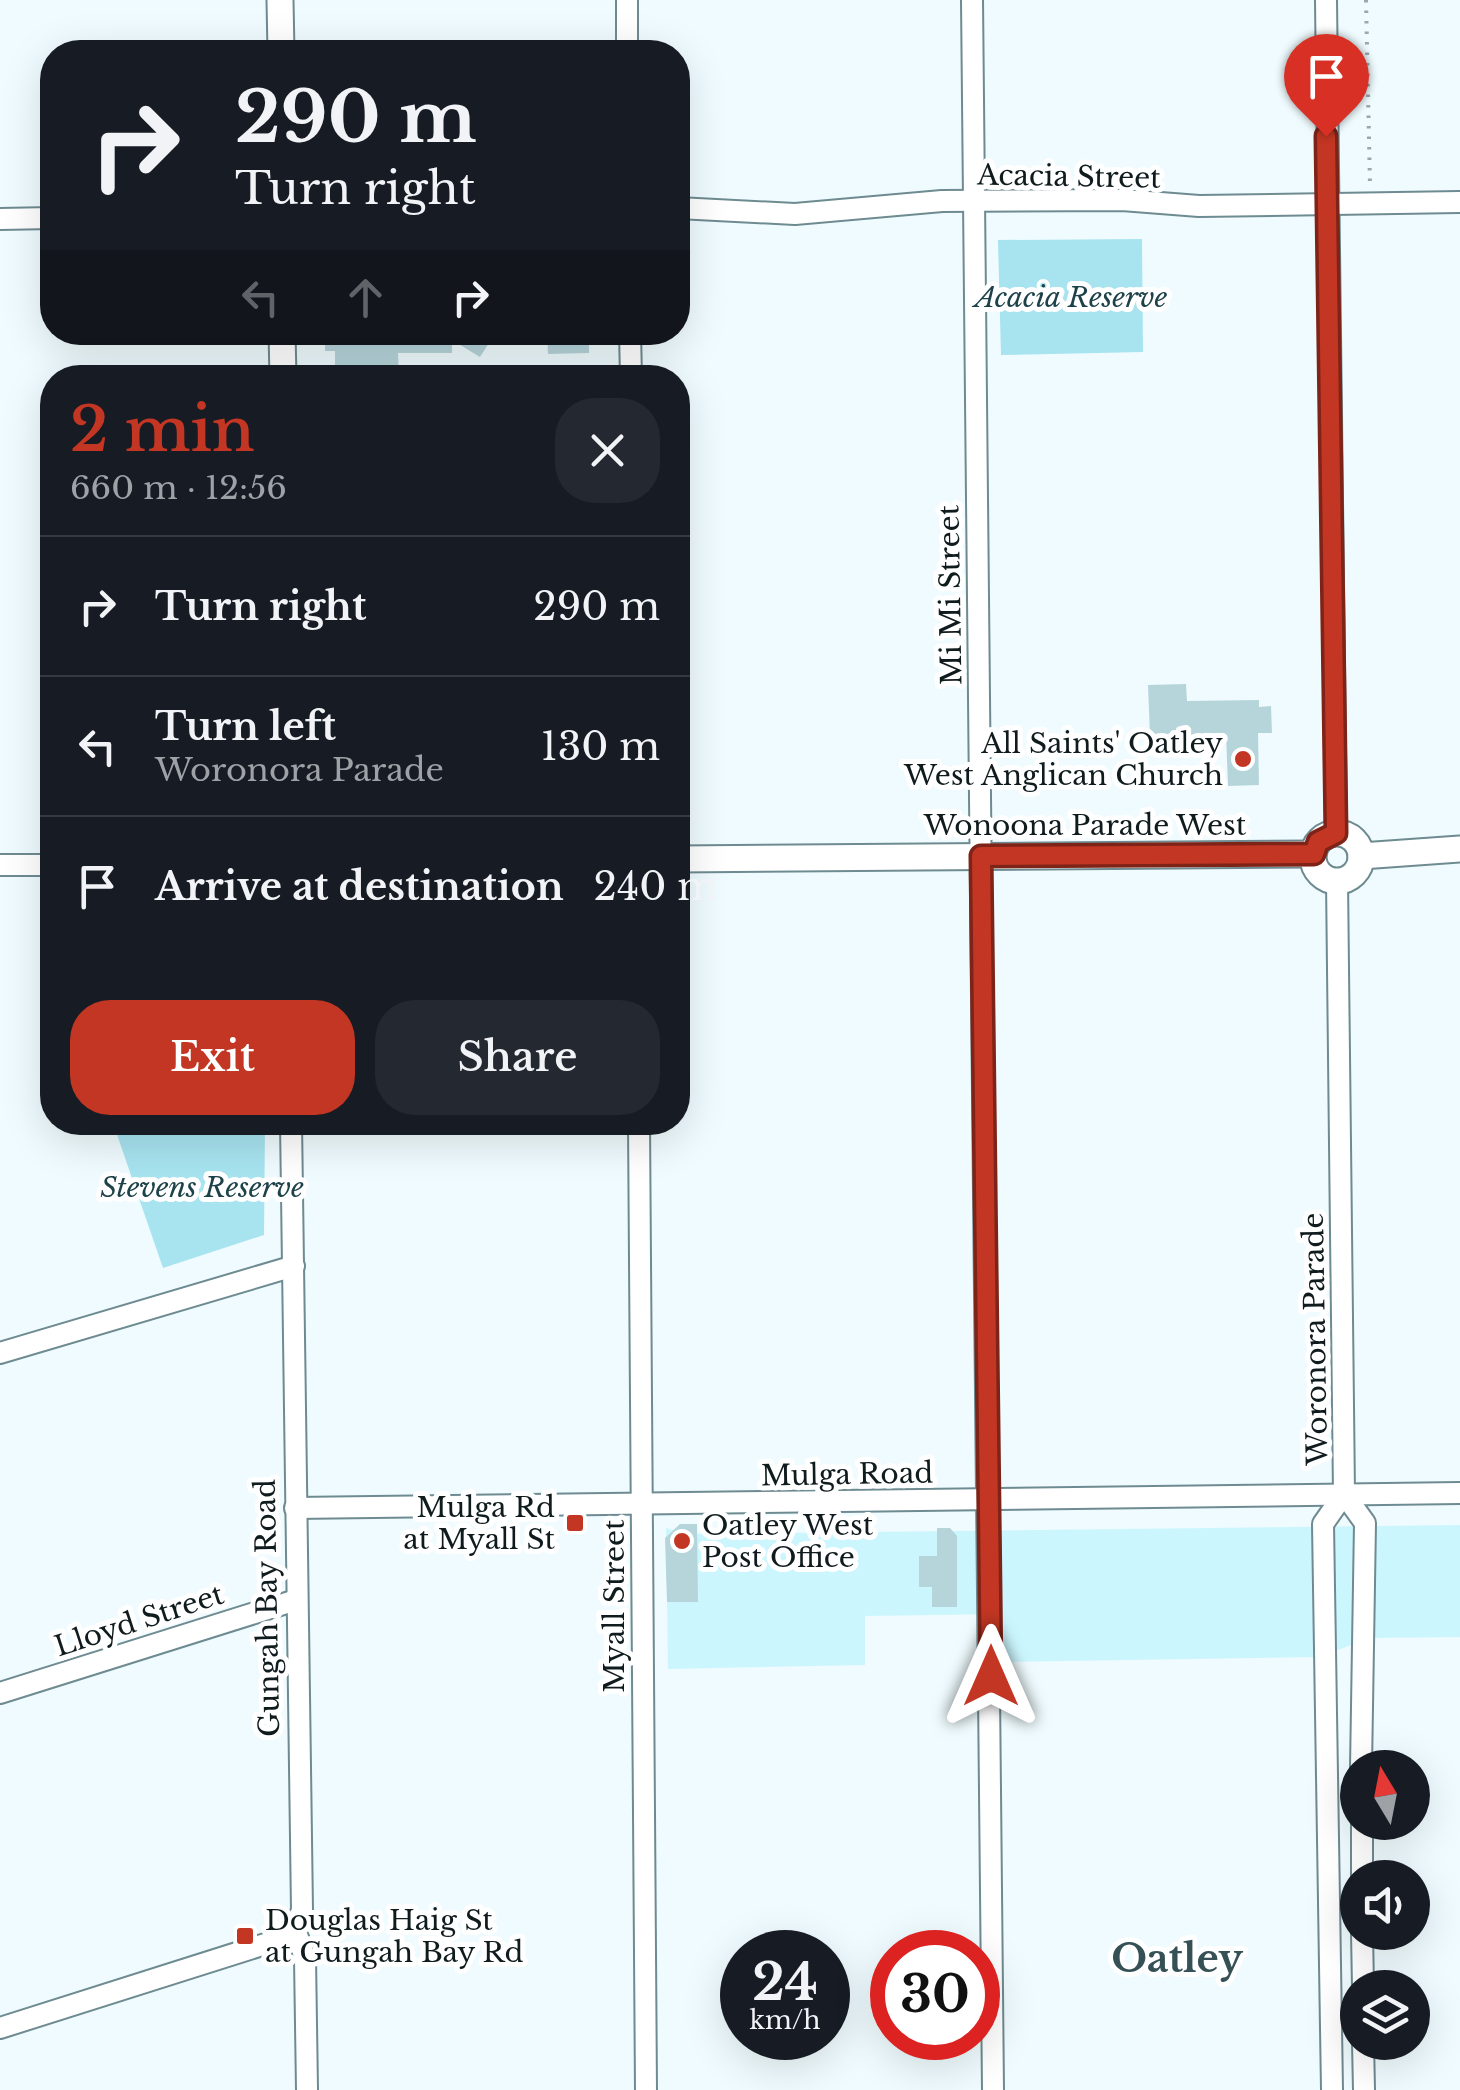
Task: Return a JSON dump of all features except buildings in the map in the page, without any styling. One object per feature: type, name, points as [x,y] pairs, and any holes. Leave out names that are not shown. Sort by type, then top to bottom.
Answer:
[{"type":"street","points":[[280,0],[281,40]]},
{"type":"street","points":[[627,0],[628,40]]},
{"type":"street","name":"Mi Mi Street","points":[[972,0],[993,2090]]},
{"type":"street","points":[[1326,0],[1336,833]]},
{"type":"street","name":"Acacia Street","points":[[690,209],[816,214],[894,203],[974,201],[1460,202]]},
{"type":"street","points":[[0,219],[40,218]]},
{"type":"street","points":[[1336,833],[1356,842],[1361,856],[1357,870],[1337,880],[1317,870],[1314,854],[1318,842],[1336,833]]},
{"type":"street","points":[[1361,856],[1460,849]]},
{"type":"street","name":"Wonoona Parade West","points":[[690,859],[1314,854]]},
{"type":"street","points":[[0,865],[40,864]]},
{"type":"street","name":"Woronora Parade","points":[[1332,2090],[1323,1524],[1344,1494],[1337,880]]},
{"type":"street","name":"Gungah Bay Road","points":[[292,1135],[302,1910],[295,1929],[305,1958],[307,2090]]},
{"type":"street","name":"Myall Street","points":[[639,1135],[646,2090]]},
{"type":"street","points":[[0,1354],[294,1266]]},
{"type":"street","name":"Mulga Road","points":[[296,1508],[1460,1493]]},
{"type":"street","points":[[1344,1494],[1365,1524],[1361,1750]]},
{"type":"street","name":"Lloyd Street","points":[[0,1693],[296,1600]]},
{"type":"street","points":[[1325,1654],[1360,1654]]},
{"type":"street","points":[[1328,1842],[1340,1838]]},
{"type":"street","points":[[0,2028],[281,1940],[295,1929]]},
{"type":"street","points":[[1362,1950],[1362,1970]]},
{"type":"street","points":[[1330,1956],[1362,1956]]},
{"type":"street","points":[[1363,2060],[1364,2090]]},
{"type":"path","points":[[1366,0],[1370,203]]},
{"type":"shaded area","points":[[1460,1525],[1460,1637],[1370,1638],[1319,1657],[1005,1662],[1003,1614],[865,1616],[865,1665],[668,1669],[666,1528],[689,1534]]},
{"type":"green space","name":"Acacia Reserve","points":[[1142,239],[1143,352],[1001,355],[998,240]]},
{"type":"green space","name":"Stevens Reserve","points":[[117,1135],[265,1135],[264,1235],[163,1268]]},
{"type":"place","name":"All Saints' Oatley West Anglican Church","points":[[1243,759]]},
{"type":"place","name":"Mulga Rd at Myall St","points":[[575,1523]]},
{"type":"place","name":"Oatley West Post Office","points":[[682,1541]]},
{"type":"place","name":"Douglas Haig St at Gungah Bay Rd","points":[[245,1936]]},
{"type":"district","name":"Oatley","points":[[1177,1959]]},
{"type":"route","points":[[991,1676],[981,856],[1314,854],[1323,837],[1336,833],[1326,136]]}]
